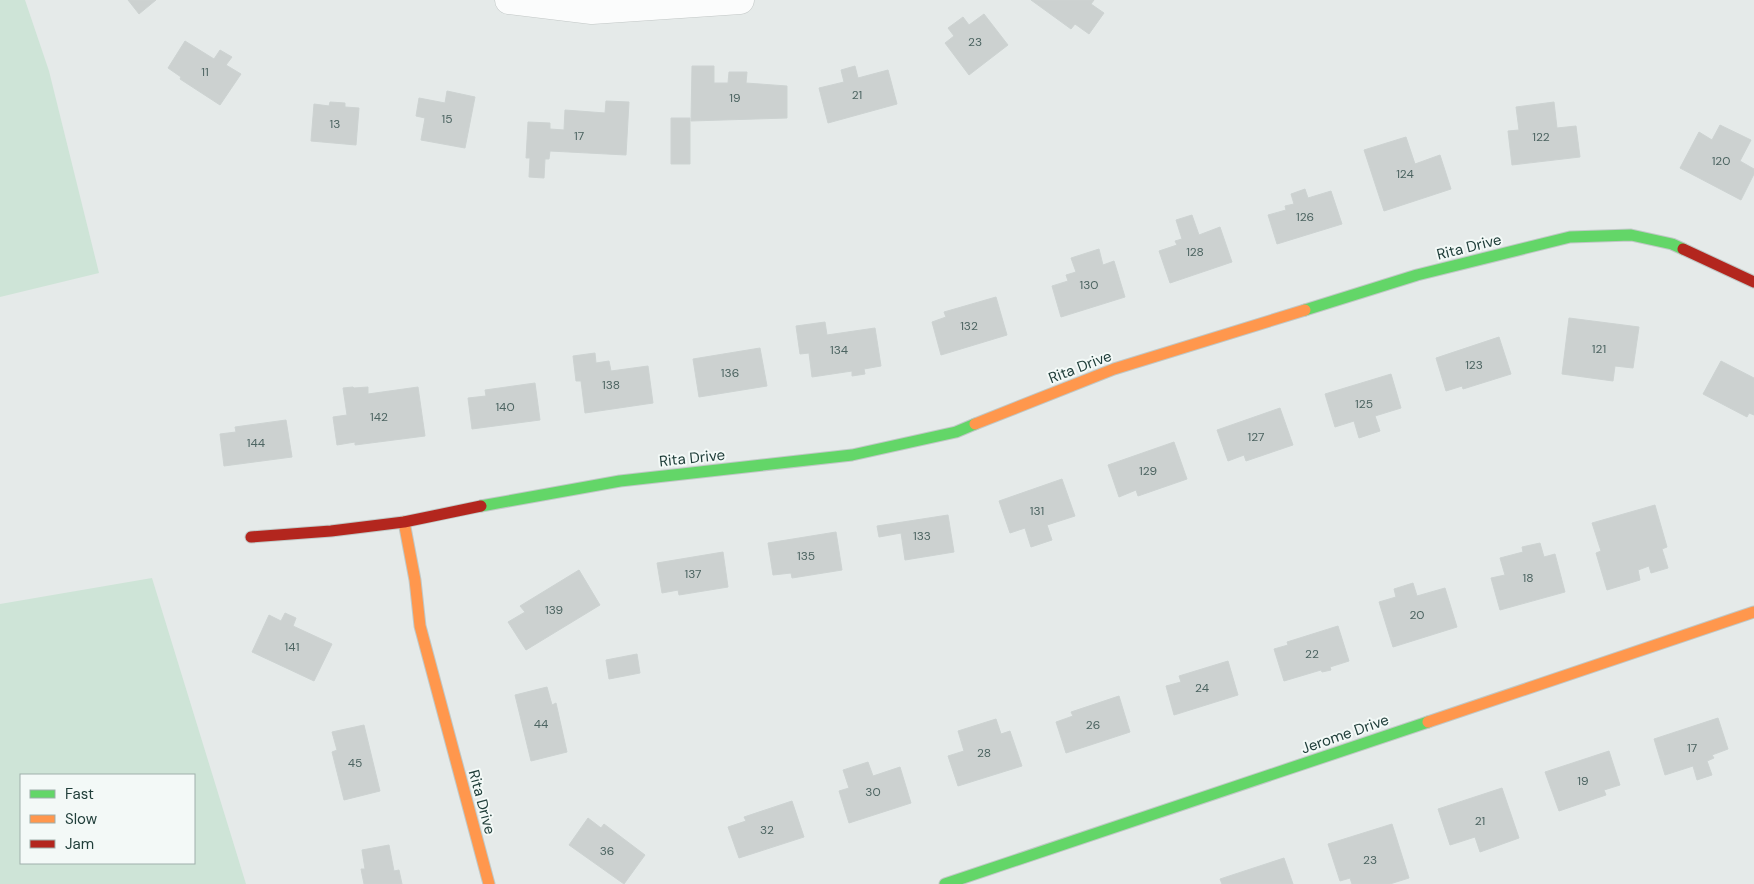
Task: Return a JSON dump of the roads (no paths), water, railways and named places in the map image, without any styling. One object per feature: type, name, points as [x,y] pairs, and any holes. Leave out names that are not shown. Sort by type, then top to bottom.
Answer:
[{"type":"street","points":[[509,0],[592,10],[740,0]]},
{"type":"street","name":"Rita Drive","points":[[251,537],[331,531],[404,522],[484,505],[620,481],[852,455],[956,432],[1114,369],[1418,274],[1570,237],[1632,235],[1672,244],[1754,282]]},
{"type":"street","name":"Rita Drive","points":[[404,522],[416,580],[420,626],[489,884]]},
{"type":"street","name":"Jerome Drive","points":[[945,884],[1754,612]]}]
